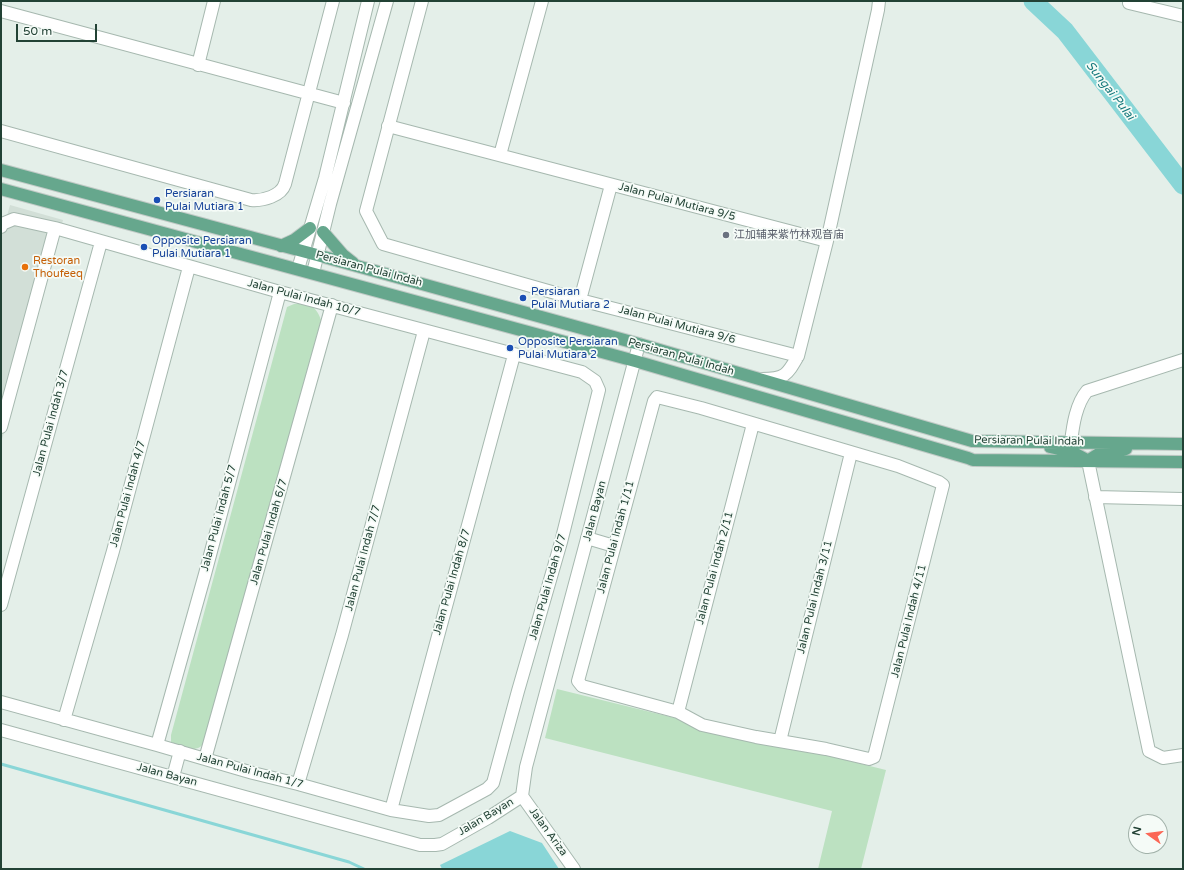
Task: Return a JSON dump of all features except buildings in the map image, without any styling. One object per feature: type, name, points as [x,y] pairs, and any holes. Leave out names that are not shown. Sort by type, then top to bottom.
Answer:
[{"type":"main road","name":"Persiaran Pulai Indah","points":[[1,170],[318,255],[639,344],[972,441],[1183,444]]},
{"type":"main road","name":"Persiaran Pulai Indah","points":[[1,189],[635,361],[968,458],[1183,462]]},
{"type":"main road","points":[[1,196],[46,201]]},
{"type":"main road","points":[[281,246],[294,240],[310,228]]},
{"type":"main road","points":[[323,232],[343,255],[356,266]]},
{"type":"main road","points":[[1025,442],[1072,452],[1088,461],[1100,453],[1150,444]]},
{"type":"street","points":[[198,65],[214,1]]},
{"type":"street","points":[[1,131],[252,200],[261,201],[282,191],[284,188],[334,1]]},
{"type":"street","points":[[298,269],[325,178],[368,1]]},
{"type":"street","points":[[313,273],[387,1]]},
{"type":"street","points":[[388,126],[422,1]]},
{"type":"street","points":[[500,156],[542,1]]},
{"type":"street","points":[[759,379],[774,379],[780,377],[790,371],[798,356],[827,241],[879,1]]},
{"type":"street","points":[[1129,2],[1183,16]]},
{"type":"street","points":[[1,11],[344,103]]},
{"type":"street","name":"Jalan Pulai Mutiara 9/5","points":[[388,126],[827,241]]},
{"type":"street","name":"Jalan Pulai Mutiara 9/6","points":[[388,126],[366,211],[383,244],[580,300],[798,356]]},
{"type":"street","points":[[580,300],[611,185]]},
{"type":"street","name":"Jalan Pulai Indah 10/7","points":[[1,225],[14,219],[55,228],[280,292],[582,372],[595,381],[599,390]]},
{"type":"street","points":[[1,427],[55,228]]},
{"type":"street","name":"Jalan Pulai Indah 3/7","points":[[1,605],[101,242]]},
{"type":"street","name":"Jalan Pulai Indah 4/7","points":[[64,720],[113,551],[189,267]]},
{"type":"street","name":"Jalan Pulai Indah 5/7","points":[[158,745],[280,292]]},
{"type":"street","name":"Jalan Pulai Indah 6/7","points":[[205,759],[332,305]]},
{"type":"street","name":"Jalan Pulai Indah 7/7","points":[[298,784],[342,635],[424,331]]},
{"type":"street","name":"Jalan Bayan","points":[[1,730],[420,845],[442,844],[488,818],[522,796],[526,767],[639,344]]},
{"type":"street","name":"Jalan Pulai Indah 8/7","points":[[391,810],[514,355]]},
{"type":"street","points":[[1071,442],[1073,425],[1077,412],[1081,400],[1087,391],[1183,360]]},
{"type":"street","name":"Jalan Pulai Indah 9/7","points":[[493,783],[561,542],[599,390]]},
{"type":"street","name":"Jalan Pulai Indah 1/11","points":[[678,712],[582,686],[578,681],[655,399],[659,397],[753,424]]},
{"type":"street","points":[[753,424],[851,453]]},
{"type":"street","name":"Jalan Pulai Indah 2/11","points":[[678,712],[753,424]]},
{"type":"street","name":"Jalan Pulai Indah 4/11","points":[[780,741],[826,749],[869,759],[874,758],[943,487],[940,482],[898,466],[851,453]]},
{"type":"street","name":"Jalan Pulai Indah 3/11","points":[[780,741],[851,453]]},
{"type":"street","points":[[1088,461],[1149,751],[1163,758],[1183,755]]},
{"type":"street","points":[[1095,497],[1183,499]]},
{"type":"street","points":[[587,538],[614,546]]},
{"type":"street","name":"Jalan Pulai Indah 1/7","points":[[1,702],[391,810],[429,816],[439,815],[487,789],[493,783]]},
{"type":"street","points":[[678,712],[702,725],[756,738],[780,741]]},
{"type":"street","points":[[173,777],[180,751]]},
{"type":"street","name":"Jalan Ariza","points":[[522,796],[574,869]]},
{"type":"shaded area","points":[[10,205],[63,220],[1,443],[1,238]]},
{"type":"green space","points":[[294,304],[311,306],[317,311],[321,320],[204,742],[201,746],[193,749],[177,746],[171,742],[171,735],[287,307]]},
{"type":"green space","points":[[557,689],[886,770],[861,869],[818,869],[832,811],[545,738]]},
{"type":"water","points":[[510,831],[542,843],[559,869],[442,869],[440,865]]},
{"type":"waterway","name":"Sungai Pulai","points":[[1033,1],[1065,31],[1183,185]]},
{"type":"waterway","points":[[1,764],[349,862],[364,869]]},
{"type":"place","name":"Persiaran Pulai Mutiara 1","points":[[157,200]]},
{"type":"place","name":"江加辅来紫竹林观音庙","points":[[726,235]]},
{"type":"place","name":"Opposite Persiaran Pulai Mutiara 1","points":[[144,247]]},
{"type":"place","name":"Restoran Thoufeeq","points":[[25,267]]},
{"type":"place","name":"Persiaran Pulai Mutiara 2","points":[[523,298]]},
{"type":"place","name":"Opposite Persiaran Pulai Mutiara 2","points":[[510,348]]}]
